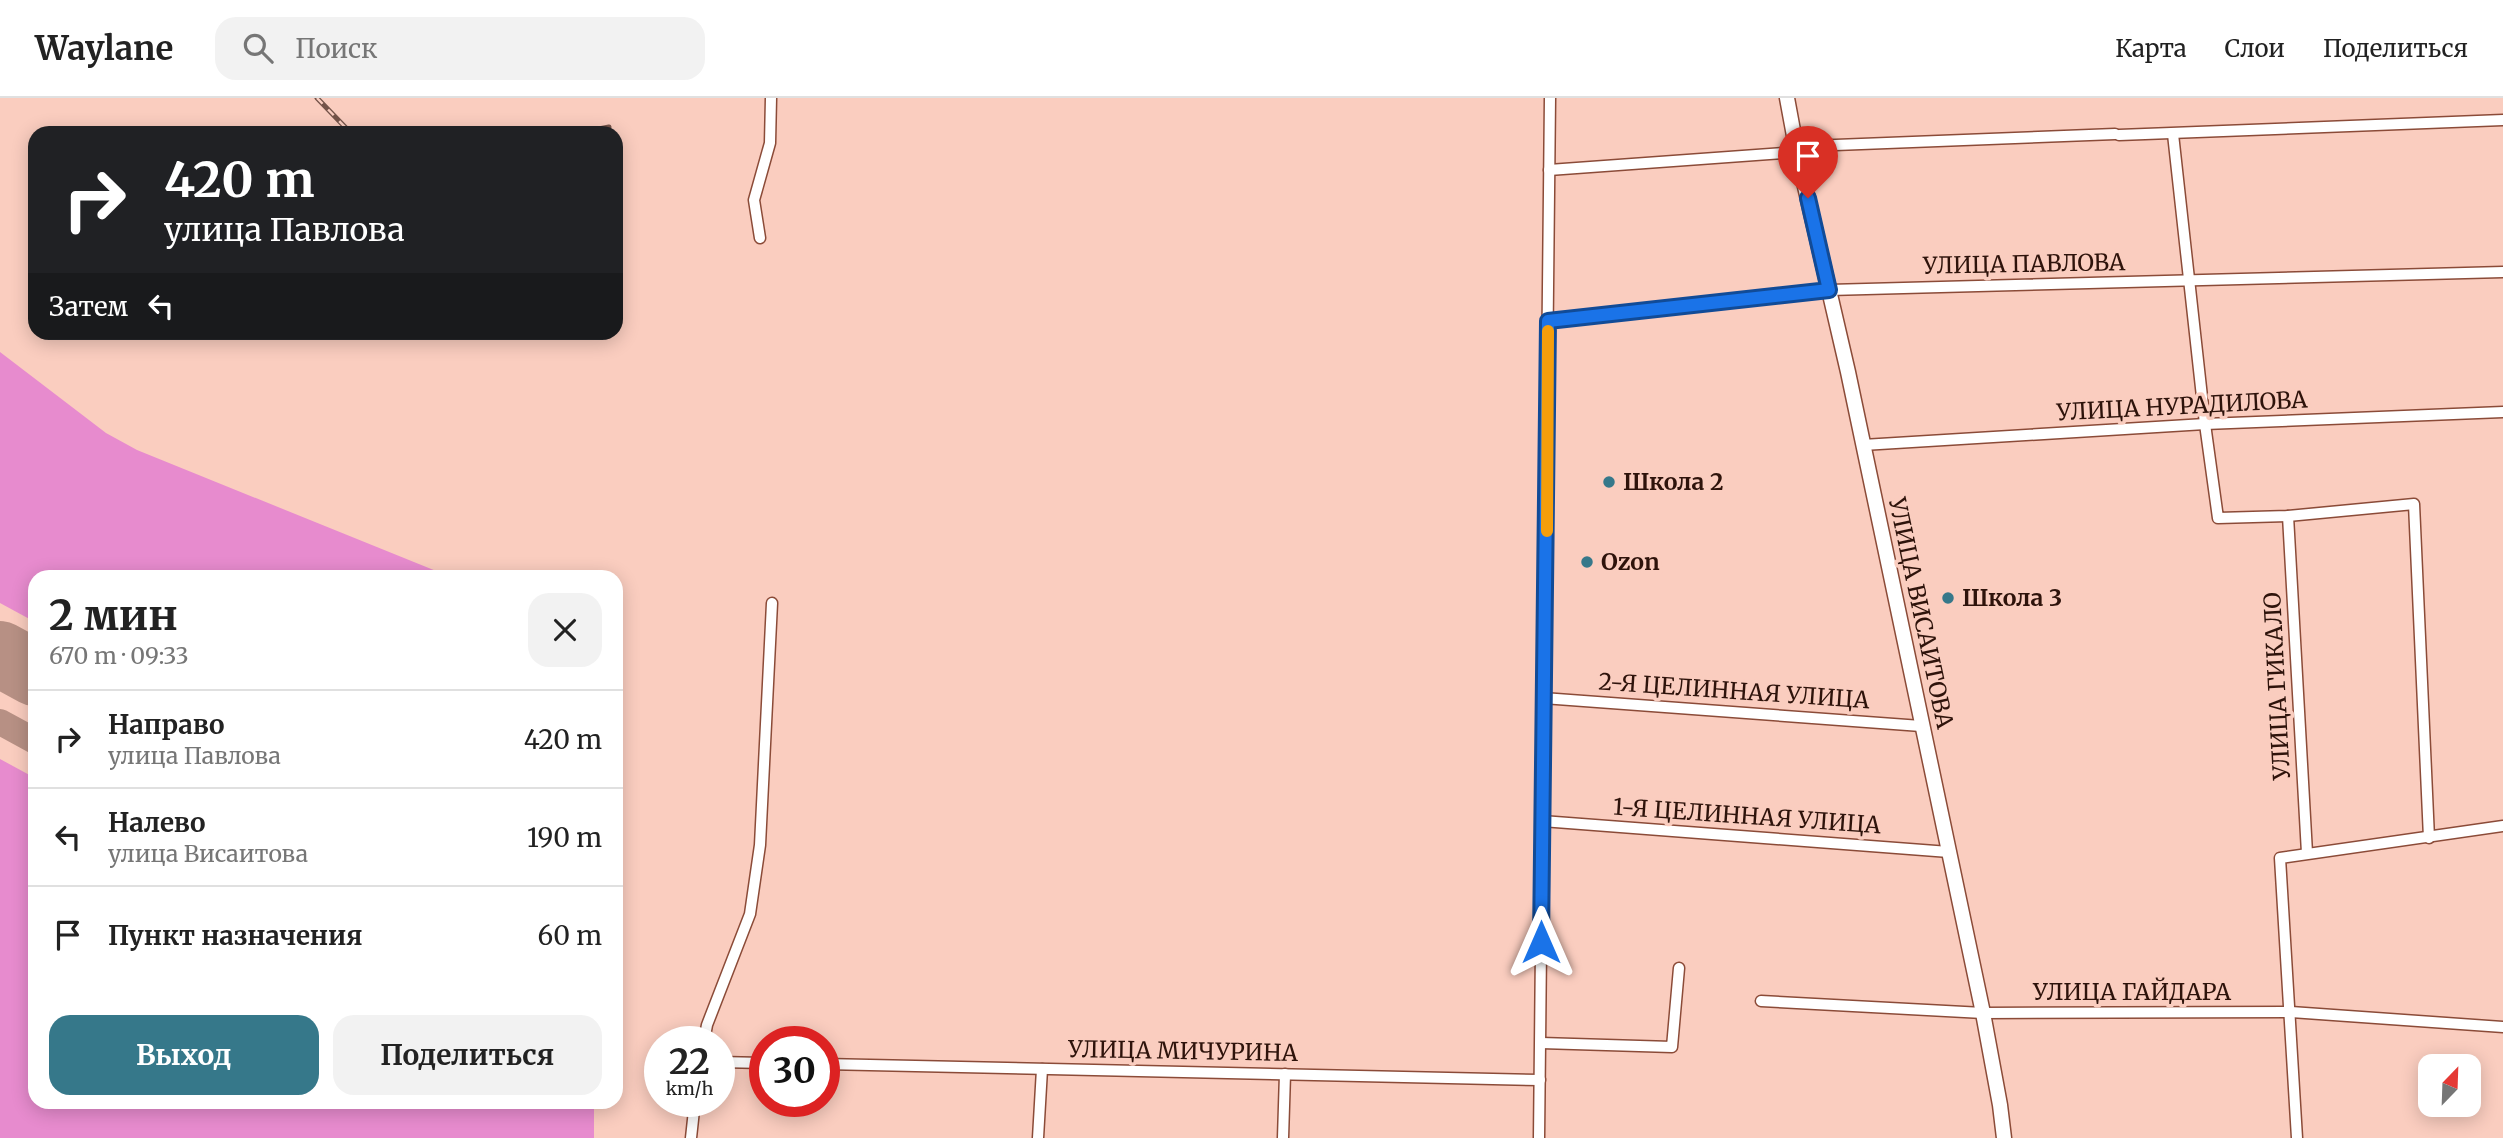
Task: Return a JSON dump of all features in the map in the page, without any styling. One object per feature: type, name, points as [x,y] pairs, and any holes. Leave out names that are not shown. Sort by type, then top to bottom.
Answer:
[{"type":"street","points":[[760,238],[754,200],[770,143],[771,98]]},
{"type":"street","points":[[1539,1138],[1550,98]]},
{"type":"street","name":"УЛИЦА ВИСАИТОВА","points":[[1787,98],[1983,1013],[2004,1138]]},
{"type":"street","points":[[1549,170],[1797,152],[1810,146],[2503,120]]},
{"type":"street","points":[[2173,134],[2218,518],[2288,516],[2414,504],[2429,838]]},
{"type":"street","name":"УЛИЦА ПАВЛОВА","points":[[1548,321],[1829,290],[2503,272]]},
{"type":"street","name":"УЛИЦА НУРАДИЛОВА","points":[[1863,445],[2205,424],[2503,412]]},
{"type":"street","name":"УЛИЦА ГИКАЛО","points":[[2288,516],[2307,853]]},
{"type":"street","points":[[707,1026],[750,914],[760,845],[772,603]]},
{"type":"street","name":"2-Я ЦЕЛИННАЯ УЛИЦА","points":[[1543,698],[1921,726]]},
{"type":"street","name":"1-Я ЦЕЛИННАЯ УЛИЦА","points":[[1542,821],[1949,852]]},
{"type":"street","points":[[2297,1138],[2280,858],[2503,826]]},
{"type":"street","points":[[1541,1043],[1672,1047],[1679,968]]},
{"type":"street","name":"УЛИЦА ГАЙДАРА","points":[[1760,1002],[1983,1013],[2291,1013],[2503,1027]]},
{"type":"street","name":"УЛИЦА МИЧУРИНА","points":[[840,1065],[1540,1080]]},
{"type":"street","points":[[1038,1138],[1042,1069]]},
{"type":"street","points":[[1283,1138],[1285,1074]]},
{"type":"street","points":[[691,1138],[693,1117]]},
{"type":"shaded area","points":[[0,352],[106,433],[137,450],[434,570],[28,570],[28,618],[0,603]]},
{"type":"shaded area","points":[[0,759],[28,774],[28,1109],[594,1109],[594,1138],[0,1138]]},
{"type":"taxiway","points":[[0,722],[28,737]]},
{"type":"runway","points":[[0,654],[28,669]]},
{"type":"railway","points":[[317,98],[344,126]]},
{"type":"slow traffic","points":[[1547,531],[1548,331]]},
{"type":"place","name":"Школа 2","points":[[1609,482]]},
{"type":"place","name":"Ozon","points":[[1587,562]]},
{"type":"place","name":"Школа 3","points":[[1948,598]]},
{"type":"route","points":[[1541,942],[1542,737],[1548,511],[1548,321],[1829,290],[1808,198]]}]
